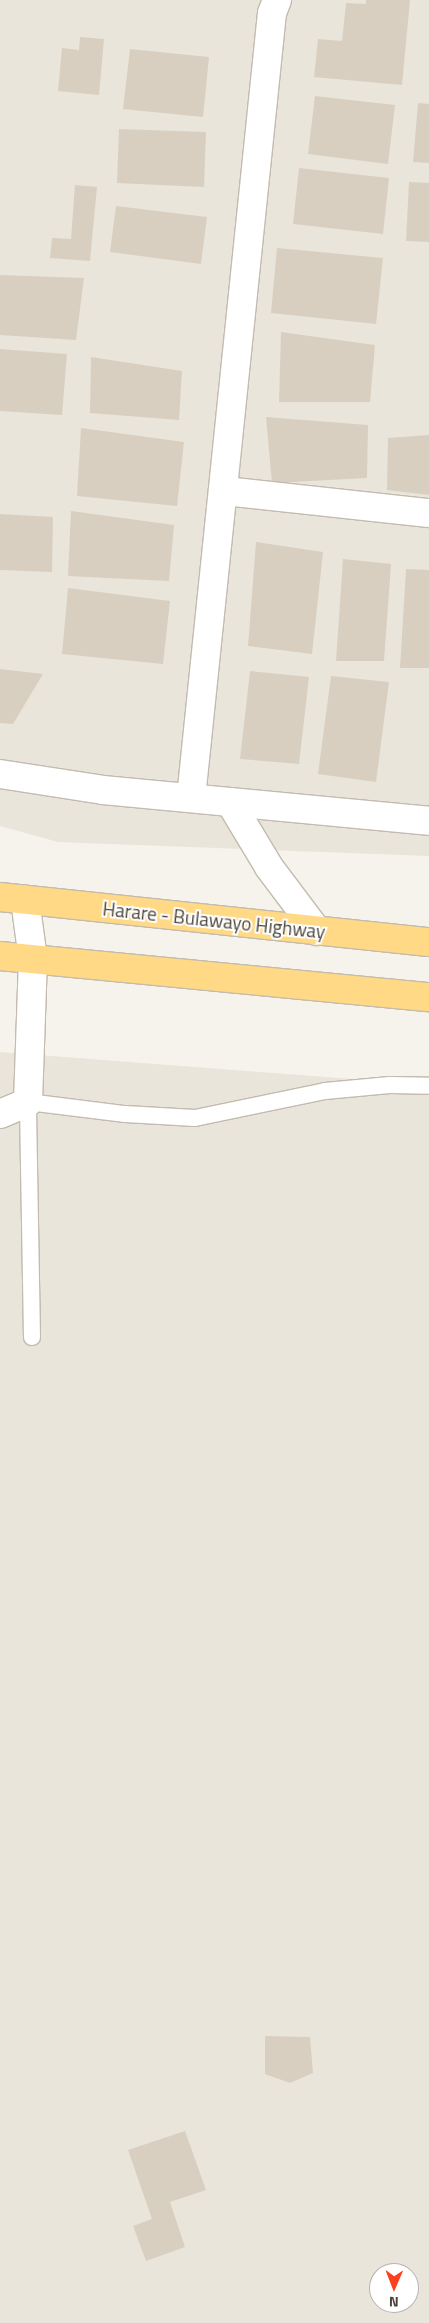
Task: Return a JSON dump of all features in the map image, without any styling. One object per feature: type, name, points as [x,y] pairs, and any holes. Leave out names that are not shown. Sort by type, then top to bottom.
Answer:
[{"type":"highway","name":"Harare - Bulawayo Highway","points":[[13,898],[429,942]]},
{"type":"highway","points":[[0,956],[429,997]]},
{"type":"street","points":[[191,798],[225,491],[272,13],[277,0]]},
{"type":"street","points":[[225,491],[429,512]]},
{"type":"street","points":[[0,774],[103,790],[429,821]]},
{"type":"street","points":[[230,802],[269,867],[317,931]]},
{"type":"street","points":[[0,1114],[28,1102],[33,959],[13,898]]},
{"type":"lane","points":[[32,1336],[28,1102],[125,1114],[195,1118],[325,1091],[390,1085],[429,1086]]},
{"type":"shaded area","points":[[0,0],[429,0],[429,856],[58,842],[0,826]]},
{"type":"shaded area","points":[[0,1052],[429,1085],[429,2323],[0,2323]]},
{"type":"building","points":[[366,0],[410,0],[402,85],[314,77],[318,39],[342,41],[346,3],[366,4]]},
{"type":"building","points":[[80,37],[104,39],[99,95],[58,91],[62,48],[79,50]]},
{"type":"building","points":[[130,49],[209,57],[203,117],[123,109]]},
{"type":"building","points":[[315,96],[395,105],[388,164],[308,154]]},
{"type":"building","points":[[418,103],[429,104],[429,163],[413,162]]},
{"type":"building","points":[[119,129],[206,132],[204,187],[117,183]]},
{"type":"building","points":[[299,168],[389,178],[383,234],[293,224]]},
{"type":"building","points":[[409,182],[429,183],[429,242],[406,241]]},
{"type":"building","points":[[75,185],[97,187],[90,261],[50,258],[52,238],[71,239]]},
{"type":"building","points":[[116,206],[207,217],[201,264],[110,252]]},
{"type":"building","points":[[277,248],[383,258],[376,324],[271,313]]},
{"type":"building","points":[[0,275],[84,278],[76,340],[0,335]]},
{"type":"building","points":[[281,332],[375,345],[370,402],[279,402]]},
{"type":"building","points":[[0,349],[67,354],[62,415],[0,411]]},
{"type":"building","points":[[91,357],[182,371],[179,420],[90,413]]},
{"type":"building","points":[[266,417],[368,425],[367,478],[272,483]]},
{"type":"building","points":[[81,428],[184,442],[177,506],[77,496]]},
{"type":"building","points":[[429,435],[429,495],[387,490],[388,438]]},
{"type":"building","points":[[71,511],[174,525],[169,581],[68,576]]},
{"type":"building","points":[[0,514],[53,517],[52,572],[0,570]]},
{"type":"building","points":[[256,542],[323,552],[312,654],[248,646]]},
{"type":"building","points":[[343,559],[391,564],[384,661],[336,661]]},
{"type":"building","points":[[406,569],[429,570],[429,668],[400,668]]},
{"type":"building","points":[[68,588],[170,601],[163,664],[62,654]]},
{"type":"building","points":[[0,669],[43,674],[13,724],[0,723]]},
{"type":"building","points":[[250,671],[309,677],[299,764],[240,759]]},
{"type":"building","points":[[331,676],[389,682],[376,782],[318,774]]},
{"type":"building","points":[[265,2036],[310,2037],[313,2073],[290,2083],[265,2074]]},
{"type":"building","points":[[185,2131],[206,2190],[170,2202],[185,2247],[146,2261],[133,2226],[152,2219],[128,2150]]}]
